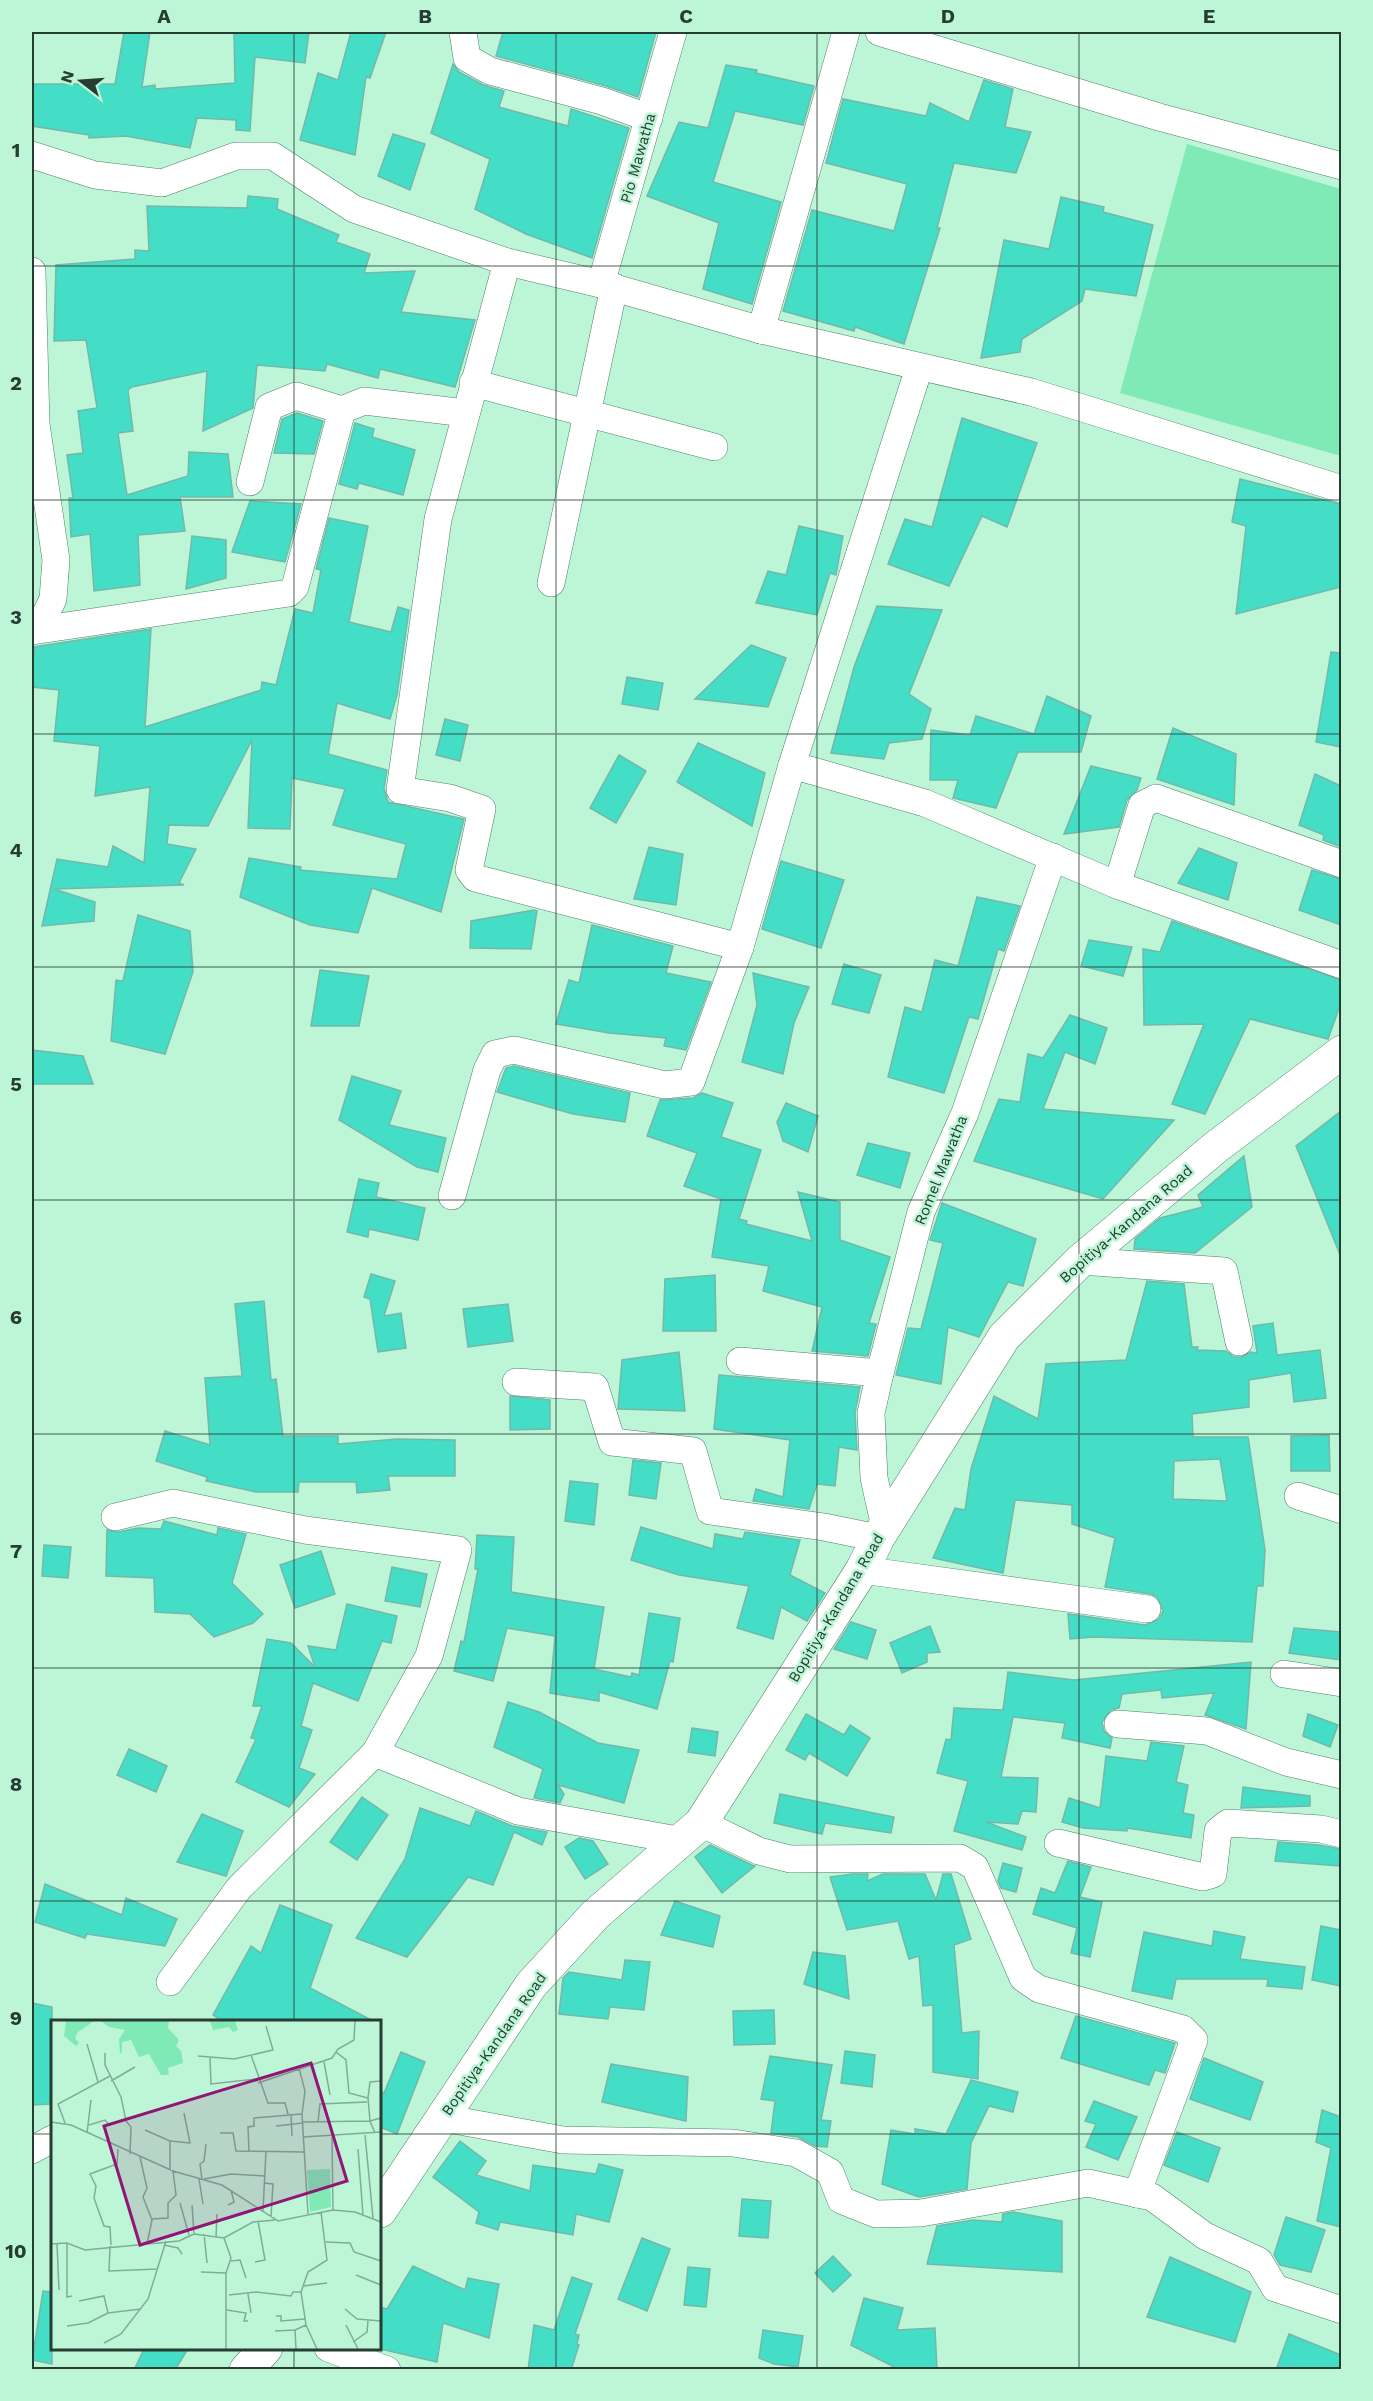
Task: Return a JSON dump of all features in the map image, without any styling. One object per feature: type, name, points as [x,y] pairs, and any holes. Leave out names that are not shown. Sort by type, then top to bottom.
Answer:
[{"type":"street","points":[[463,32],[467,58],[490,71],[602,100],[649,118]]},
{"type":"street","name":"Pio Mawatha","points":[[551,583],[588,414],[608,286],[649,118],[673,32]]},
{"type":"street","points":[[761,330],[846,32]]},
{"type":"street","points":[[879,32],[1158,117],[1341,166]]},
{"type":"street","points":[[32,155],[94,175],[162,183],[236,156],[273,156],[354,208],[507,262],[608,286],[761,330],[1031,392],[1341,489]]},
{"type":"street","points":[[507,262],[438,519],[400,790],[450,798],[482,808],[469,870],[475,878],[740,947]]},
{"type":"street","points":[[32,271],[36,424],[56,560],[52,599],[35,629]]},
{"type":"street","points":[[452,1196],[487,1070],[495,1054],[514,1050],[665,1085],[691,1082],[740,947],[792,765],[919,368]]},
{"type":"street","points":[[473,383],[714,447]]},
{"type":"street","points":[[250,482],[269,407],[296,396],[342,410],[364,401],[466,413]]},
{"type":"street","points":[[35,629],[186,610],[289,593],[295,587],[342,410]]},
{"type":"street","points":[[792,765],[925,803],[1117,885],[1341,965]]},
{"type":"street","points":[[1117,885],[1142,805],[1156,798],[1341,864]]},
{"type":"street","name":"Romel Mawatha","points":[[882,1533],[874,1478],[872,1413],[880,1373],[921,1212],[965,1113],[1053,857]]},
{"type":"street","name":"Bopitiya-Kandana Road","points":[[381,2210],[531,1985],[595,1915],[692,1832],[862,1570],[882,1533],[1004,1337],[1080,1261],[1216,1147],[1341,1053]]},
{"type":"street","points":[[1080,1261],[1224,1271],[1239,1342]]},
{"type":"street","points":[[740,1360],[880,1373]]},
{"type":"street","points":[[516,1382],[595,1387],[612,1442],[693,1451],[710,1511],[882,1533]]},
{"type":"street","points":[[1298,1496],[1341,1510]]},
{"type":"street","points":[[115,1516],[173,1503],[305,1530],[458,1550],[429,1656],[375,1753],[239,1888],[170,1982]]},
{"type":"street","points":[[862,1570],[1147,1609]]},
{"type":"street","points":[[1284,1674],[1341,1683]]},
{"type":"street","points":[[1118,1724],[1207,1731],[1286,1762],[1341,1775]]},
{"type":"street","points":[[375,1753],[518,1811],[692,1832],[790,1859],[960,1858],[975,1867],[1023,1978],[1039,1989],[1183,2029],[1194,2040],[1137,2194]]},
{"type":"street","points":[[1058,1843],[1203,1877],[1213,1874],[1218,1831],[1228,1823],[1321,1829],[1341,1834]]},
{"type":"street","points":[[443,2118],[563,2140],[733,2143],[796,2153],[830,2172],[841,2200],[876,2214],[921,2214],[1088,2183],[1152,2196],[1205,2236],[1259,2261],[1275,2288],[1341,2310]]},
{"type":"street","points":[[32,2150],[51,2140]]},
{"type":"street","points":[[246,2370],[265,2350]]},
{"type":"street","points":[[331,2350],[387,2370]]},
{"type":"green space","points":[[1187,144],[1341,189],[1341,456],[1120,393]]},
{"type":"building","points":[[124,32],[150,32],[142,87],[155,85],[155,89],[235,83],[234,32],[309,32],[305,63],[255,57],[250,131],[236,130],[236,120],[197,118],[190,148],[126,136],[89,138],[89,135],[32,126],[34,84],[115,84]]},
{"type":"building","points":[[351,32],[386,32],[370,78],[366,77],[355,155],[300,140],[318,73],[338,80]]},
{"type":"building","points":[[503,32],[656,32],[638,97],[496,56]]},
{"type":"building","points":[[453,64],[459,72],[483,85],[504,91],[499,107],[568,126],[571,109],[629,128],[592,258],[526,234],[475,209],[490,159],[431,133]]},
{"type":"building","points":[[726,65],[757,70],[756,73],[814,86],[803,125],[735,111],[713,182],[781,202],[752,304],[703,289],[719,223],[647,196],[679,122],[708,128]]},
{"type":"building","points":[[984,80],[1013,89],[1005,127],[1031,132],[1016,173],[954,163],[937,228],[940,228],[904,344],[855,327],[854,331],[783,311],[812,210],[894,231],[907,184],[826,163],[843,99],[926,116],[930,103],[969,122]]},
{"type":"building","points":[[393,134],[425,144],[410,190],[378,176]]},
{"type":"building","points":[[248,196],[278,199],[277,209],[339,235],[336,242],[370,254],[364,273],[415,271],[401,312],[475,320],[455,387],[380,369],[378,378],[327,364],[325,371],[257,365],[253,408],[203,431],[207,371],[132,387],[128,390],[133,431],[118,433],[127,495],[188,476],[189,452],[228,454],[233,497],[180,497],[185,531],[138,535],[140,585],[94,591],[90,534],[71,537],[69,498],[73,498],[67,455],[83,453],[78,411],[97,408],[86,340],[54,341],[56,265],[135,259],[135,250],[149,251],[147,206],[247,208]]},
{"type":"building","points":[[1061,197],[1104,207],[1103,212],[1153,225],[1136,296],[1085,289],[1082,301],[1022,339],[1020,352],[981,358],[1004,240],[1049,249]]},
{"type":"building","points":[[297,413],[323,421],[314,454],[274,453],[282,419]]},
{"type":"building","points":[[962,418],[1037,443],[1007,527],[982,516],[949,586],[888,564],[905,519],[932,527]]},
{"type":"building","points":[[355,423],[374,429],[372,437],[415,450],[403,495],[359,483],[357,489],[339,484]]},
{"type":"building","points":[[1240,479],[1341,504],[1341,587],[1236,614],[1246,526],[1232,522]]},
{"type":"building","points":[[250,501],[301,504],[285,562],[232,552]]},
{"type":"building","points":[[329,518],[368,526],[349,622],[391,632],[398,607],[409,610],[397,695],[390,719],[337,703],[328,754],[387,770],[384,788],[388,802],[464,819],[441,912],[372,888],[358,933],[310,925],[240,897],[249,858],[301,867],[300,870],[397,879],[406,844],[333,825],[345,789],[292,778],[290,829],[248,828],[252,740],[208,826],[169,825],[167,844],[196,849],[179,883],[184,885],[54,889],[95,902],[94,921],[42,926],[57,859],[108,867],[113,846],[144,863],[150,787],[95,796],[100,746],[54,741],[59,690],[32,687],[34,647],[151,629],[145,727],[261,690],[262,682],[276,685],[295,609],[313,613],[321,570],[316,569]]},
{"type":"building","points":[[799,526],[843,536],[836,575],[830,573],[817,615],[756,603],[768,571],[786,575]]},
{"type":"building","points":[[192,536],[226,540],[226,578],[186,589]]},
{"type":"building","points":[[877,606],[942,610],[909,694],[931,709],[922,739],[889,743],[884,759],[831,753],[854,667]]},
{"type":"building","points":[[751,645],[786,658],[768,707],[695,699]]},
{"type":"building","points":[[1331,652],[1341,653],[1341,747],[1316,742]]},
{"type":"building","points":[[627,677],[663,683],[658,710],[622,704]]},
{"type":"building","points":[[1047,696],[1091,716],[1081,752],[1018,752],[996,808],[953,798],[958,780],[930,780],[931,730],[970,735],[976,716],[1034,734]]},
{"type":"building","points":[[445,719],[468,725],[460,761],[436,755]]},
{"type":"building","points":[[1173,728],[1236,754],[1234,805],[1157,779]]},
{"type":"building","points":[[698,743],[765,773],[752,826],[677,782]]},
{"type":"building","points":[[619,755],[646,771],[616,823],[590,808]]},
{"type":"building","points":[[1091,766],[1141,778],[1137,790],[1127,800],[1119,827],[1064,834]]},
{"type":"building","points":[[1315,774],[1341,786],[1341,847],[1323,840],[1324,835],[1299,825]]},
{"type":"building","points":[[649,847],[683,854],[676,905],[634,899]]},
{"type":"building","points":[[1199,848],[1237,863],[1228,900],[1178,883]]},
{"type":"building","points":[[781,861],[844,880],[821,948],[762,929]]},
{"type":"building","points":[[1312,870],[1341,879],[1341,925],[1299,910]]},
{"type":"building","points":[[977,897],[1020,906],[1004,951],[998,949],[978,1019],[969,1017],[944,1093],[888,1077],[905,1007],[922,1012],[935,960],[958,966]]},
{"type":"building","points":[[537,911],[531,949],[470,948],[471,921]]},
{"type":"building","points":[[138,915],[190,931],[193,972],[165,1054],[111,1041],[116,980],[123,981]]},
{"type":"building","points":[[1172,921],[1341,980],[1341,1003],[1328,1039],[1250,1019],[1205,1114],[1172,1104],[1204,1024],[1144,1025],[1143,949],[1160,952]]},
{"type":"building","points":[[592,925],[673,946],[666,973],[711,982],[686,1050],[664,1046],[666,1038],[609,1033],[556,1024],[569,980],[579,983]]},
{"type":"building","points":[[1089,940],[1132,947],[1123,976],[1081,966]]},
{"type":"building","points":[[844,964],[881,975],[869,1013],[832,1004]]},
{"type":"building","points":[[320,970],[369,976],[359,1026],[311,1026]]},
{"type":"building","points":[[753,973],[809,987],[794,1023],[783,1074],[742,1062],[757,1005]]},
{"type":"building","points":[[1070,1015],[1107,1028],[1095,1064],[1065,1052],[1043,1109],[1174,1120],[1103,1199],[974,1161],[999,1099],[1020,1102],[1028,1054],[1043,1058]]},
{"type":"building","points":[[32,1050],[83,1056],[93,1084],[32,1084]]},
{"type":"building","points":[[514,1066],[630,1093],[625,1122],[573,1114],[497,1092],[506,1068]]},
{"type":"building","points":[[352,1076],[401,1091],[389,1125],[446,1138],[438,1172],[417,1167],[339,1120]]},
{"type":"building","points":[[702,1093],[733,1103],[721,1137],[761,1150],[739,1219],[747,1221],[746,1224],[812,1241],[798,1192],[840,1202],[840,1240],[890,1257],[869,1323],[876,1324],[868,1356],[812,1351],[822,1307],[763,1291],[769,1266],[712,1257],[721,1199],[684,1186],[697,1153],[647,1136],[660,1100],[693,1098]]},
{"type":"building","points":[[786,1103],[818,1116],[808,1152],[783,1141],[777,1122]]},
{"type":"building","points":[[1341,1111],[1341,1257],[1296,1146]]},
{"type":"building","points":[[868,1143],[910,1153],[900,1188],[857,1175]]},
{"type":"building","points":[[1244,1156],[1252,1207],[1195,1253],[1134,1249],[1135,1239],[1160,1218],[1203,1207],[1198,1195]]},
{"type":"building","points":[[359,1179],[379,1183],[376,1197],[425,1208],[418,1240],[369,1229],[368,1237],[347,1232]]},
{"type":"building","points":[[942,1203],[1036,1239],[1023,1286],[1008,1282],[979,1337],[948,1327],[941,1384],[896,1375],[908,1328],[921,1329],[943,1243],[930,1240]]},
{"type":"building","points":[[371,1274],[395,1281],[384,1316],[401,1313],[406,1348],[378,1352],[370,1299],[364,1297]]},
{"type":"building","points":[[715,1275],[716,1331],[663,1331],[665,1279]]},
{"type":"building","points":[[1147,1281],[1184,1284],[1192,1347],[1198,1347],[1197,1350],[1226,1351],[1234,1357],[1242,1357],[1251,1352],[1257,1353],[1253,1326],[1273,1323],[1277,1355],[1320,1350],[1326,1398],[1294,1402],[1291,1373],[1249,1380],[1249,1407],[1192,1414],[1193,1437],[1248,1437],[1265,1550],[1263,1586],[1257,1586],[1252,1642],[1094,1637],[1070,1639],[1068,1614],[1145,1625],[1159,1619],[1163,1611],[1157,1597],[1150,1594],[1105,1587],[1115,1538],[1072,1524],[1072,1505],[1015,1500],[1003,1573],[933,1558],[955,1508],[965,1510],[971,1469],[994,1396],[1038,1419],[1046,1364],[1126,1360]],"holes":[[[1220,1459],[1227,1501],[1173,1499],[1174,1461]]]},
{"type":"building","points":[[264,1301],[271,1380],[276,1379],[283,1436],[338,1436],[338,1444],[397,1439],[455,1440],[455,1476],[388,1476],[390,1490],[357,1493],[356,1482],[299,1482],[298,1492],[256,1492],[206,1481],[207,1477],[156,1461],[165,1431],[210,1445],[205,1378],[242,1376],[235,1304]]},
{"type":"building","points":[[508,1304],[513,1341],[468,1347],[463,1309]]},
{"type":"building","points":[[679,1352],[685,1411],[618,1409],[622,1360]]},
{"type":"building","points":[[719,1375],[860,1387],[855,1413],[857,1450],[839,1447],[835,1486],[817,1484],[809,1509],[753,1501],[756,1489],[783,1497],[790,1440],[714,1429]]},
{"type":"building","points":[[510,1396],[550,1400],[550,1429],[510,1430]]},
{"type":"building","points":[[1329,1435],[1330,1471],[1291,1471],[1291,1436]]},
{"type":"building","points":[[633,1460],[661,1463],[656,1499],[629,1495]]},
{"type":"building","points":[[570,1481],[598,1484],[594,1525],[565,1521]]},
{"type":"building","points":[[164,1521],[217,1535],[218,1528],[246,1534],[232,1583],[263,1614],[253,1623],[214,1637],[190,1614],[155,1612],[154,1578],[106,1576],[107,1530],[118,1532],[138,1528],[161,1529]]},
{"type":"building","points":[[641,1527],[713,1549],[715,1534],[743,1539],[745,1532],[800,1540],[790,1575],[825,1593],[807,1621],[781,1607],[773,1639],[737,1628],[749,1586],[679,1575],[631,1560]]},
{"type":"building","points":[[477,1535],[514,1537],[511,1592],[604,1607],[594,1669],[631,1677],[632,1673],[639,1675],[649,1613],[680,1618],[673,1662],[670,1661],[657,1709],[599,1692],[599,1701],[550,1693],[555,1636],[507,1628],[493,1681],[454,1671],[461,1641],[464,1642],[478,1569],[475,1569]]},
{"type":"building","points":[[44,1545],[71,1547],[68,1578],[42,1576]]},
{"type":"building","points":[[321,1551],[335,1594],[295,1608],[280,1565]]},
{"type":"building","points":[[392,1567],[427,1574],[420,1607],[385,1601]]},
{"type":"building","points":[[347,1604],[397,1616],[391,1643],[382,1641],[358,1701],[313,1683],[301,1726],[312,1730],[299,1768],[315,1774],[289,1807],[236,1782],[256,1739],[251,1738],[262,1706],[253,1706],[267,1639],[291,1643],[315,1667],[308,1646],[336,1650]]},
{"type":"building","points":[[851,1622],[876,1630],[867,1659],[834,1649]]},
{"type":"building","points":[[930,1626],[940,1652],[927,1653],[927,1662],[902,1673],[890,1643]]},
{"type":"building","points":[[1294,1628],[1341,1632],[1341,1660],[1289,1653]]},
{"type":"building","points":[[1251,1662],[1246,1729],[1205,1715],[1214,1693],[1162,1698],[1161,1690],[1122,1694],[1119,1708],[1111,1710],[1102,1722],[1104,1731],[1112,1738],[1110,1748],[1062,1738],[1065,1723],[1013,1717],[1001,1777],[1038,1778],[1036,1812],[1022,1811],[1018,1824],[986,1822],[1026,1837],[1022,1850],[954,1831],[968,1781],[937,1773],[946,1739],[951,1740],[954,1708],[1003,1710],[1008,1672],[1074,1680]]},
{"type":"building","points":[[508,1702],[539,1712],[598,1743],[639,1750],[624,1803],[558,1785],[564,1794],[560,1803],[534,1798],[543,1769],[494,1747]]},
{"type":"building","points":[[806,1714],[844,1735],[850,1725],[870,1738],[847,1776],[809,1753],[805,1760],[786,1750]]},
{"type":"building","points":[[1308,1714],[1338,1725],[1330,1747],[1303,1736]]},
{"type":"building","points":[[692,1728],[718,1732],[715,1756],[688,1752]]},
{"type":"building","points":[[1151,1742],[1184,1746],[1176,1782],[1188,1785],[1183,1813],[1194,1815],[1191,1838],[1127,1828],[1127,1831],[1083,1828],[1062,1822],[1069,1798],[1100,1808],[1106,1756],[1147,1761]]},
{"type":"building","points":[[129,1749],[167,1766],[156,1792],[117,1775]]},
{"type":"building","points":[[1243,1787],[1310,1796],[1310,1806],[1241,1808]]},
{"type":"building","points":[[780,1794],[894,1817],[891,1833],[825,1823],[822,1834],[774,1823]]},
{"type":"building","points":[[362,1797],[388,1815],[357,1860],[330,1842]]},
{"type":"building","points":[[420,1808],[470,1826],[476,1811],[512,1826],[547,1832],[542,1845],[514,1832],[493,1885],[468,1877],[407,1957],[356,1938],[405,1859]]},
{"type":"building","points":[[202,1814],[243,1831],[226,1876],[177,1862]]},
{"type":"building","points":[[579,1838],[593,1841],[608,1864],[585,1879],[565,1847]]},
{"type":"building","points":[[1278,1842],[1341,1849],[1339,1866],[1275,1861]]},
{"type":"building","points":[[710,1845],[755,1866],[722,1893],[695,1857]]},
{"type":"building","points":[[1068,1861],[1091,1867],[1080,1897],[1102,1902],[1090,1957],[1071,1953],[1077,1928],[1033,1914],[1041,1888],[1055,1893]]},
{"type":"building","points":[[1003,1863],[1022,1868],[1016,1892],[1001,1888],[998,1881]]},
{"type":"building","points":[[868,1874],[867,1881],[883,1874],[925,1874],[936,1900],[943,1874],[951,1874],[971,1939],[954,1945],[962,2033],[979,2031],[978,2079],[933,2072],[933,2005],[923,2006],[919,1956],[909,1959],[898,1921],[847,1930],[830,1877]]},
{"type":"building","points":[[45,1884],[122,1915],[126,1898],[177,1919],[165,1946],[87,1934],[85,1938],[35,1922]]},
{"type":"building","points":[[675,1901],[720,1916],[713,1947],[661,1935]]},
{"type":"building","points":[[280,1905],[332,1925],[310,1988],[371,2020],[221,2020],[213,2015],[251,1946],[261,1953]]},
{"type":"building","points":[[1321,1926],[1341,1930],[1341,1986],[1312,1980]]},
{"type":"building","points":[[1214,1931],[1245,1937],[1240,1959],[1305,1967],[1302,1989],[1267,1986],[1268,1979],[1176,1979],[1172,1999],[1132,1991],[1144,1932],[1212,1946]]},
{"type":"building","points":[[813,1952],[845,1956],[849,1999],[804,1984]]},
{"type":"building","points":[[625,1960],[650,1962],[644,2010],[610,2007],[608,2019],[559,2014],[563,1978],[569,1972],[622,1980]]},
{"type":"building","points":[[32,2003],[52,2007],[52,2020],[51,2104],[32,2105]]},
{"type":"building","points":[[774,2010],[775,2044],[734,2045],[733,2011]]},
{"type":"building","points":[[1076,2016],[1175,2043],[1165,2073],[1155,2070],[1149,2085],[1061,2058]]},
{"type":"building","points":[[845,2051],[875,2055],[872,2087],[841,2083]]},
{"type":"building","points":[[401,2052],[425,2062],[397,2134],[381,2127],[381,2092],[384,2093]]},
{"type":"building","points":[[770,2056],[832,2065],[821,2120],[831,2121],[827,2147],[815,2146],[798,2137],[771,2133],[775,2101],[761,2099]]},
{"type":"building","points":[[1204,2058],[1263,2082],[1250,2120],[1190,2099]]},
{"type":"building","points":[[611,2064],[688,2077],[686,2121],[602,2102]]},
{"type":"building","points":[[971,2080],[1018,2092],[1013,2112],[989,2106],[971,2143],[967,2189],[919,2197],[882,2184],[891,2130],[915,2134],[915,2129],[946,2134]]},
{"type":"building","points":[[1094,2101],[1137,2117],[1118,2160],[1086,2147],[1096,2124],[1085,2121]]},
{"type":"building","points":[[1322,2110],[1341,2117],[1341,2227],[1317,2221],[1331,2148],[1316,2142]]},
{"type":"building","points":[[1177,2132],[1220,2148],[1208,2182],[1164,2165]]},
{"type":"building","points":[[460,2141],[486,2161],[476,2175],[530,2191],[533,2165],[596,2174],[599,2164],[623,2170],[609,2222],[576,2214],[573,2235],[500,2222],[498,2230],[476,2223],[479,2212],[433,2177]]},
{"type":"building","points":[[742,2199],[771,2201],[768,2238],[739,2236]]},
{"type":"building","points":[[1013,2212],[1062,2221],[1062,2272],[927,2264],[937,2226],[973,2220],[1002,2222],[1003,2214]]},
{"type":"building","points":[[1286,2217],[1325,2230],[1311,2272],[1280,2265],[1274,2255]]},
{"type":"building","points":[[642,2238],[670,2249],[647,2311],[618,2299]]},
{"type":"building","points":[[833,2256],[851,2275],[833,2292],[815,2273]]},
{"type":"building","points":[[1170,2257],[1251,2292],[1235,2342],[1147,2317]]},
{"type":"building","points":[[413,2266],[465,2290],[468,2278],[499,2284],[489,2338],[443,2323],[437,2362],[381,2349],[381,2307],[387,2309]]},
{"type":"building","points":[[688,2267],[710,2269],[706,2307],[684,2305]]},
{"type":"building","points":[[572,2277],[592,2284],[575,2334],[579,2335],[577,2344],[579,2345],[571,2370],[528,2370],[534,2325],[554,2330]]},
{"type":"building","points":[[43,2291],[51,2292],[52,2364],[32,2360]]},
{"type":"building","points":[[864,2298],[903,2308],[897,2330],[935,2328],[937,2370],[900,2370],[851,2345]]},
{"type":"building","points":[[763,2330],[803,2336],[798,2367],[774,2364],[759,2358]]},
{"type":"building","points":[[1289,2334],[1341,2355],[1341,2370],[1276,2370]]},
{"type":"building","points":[[144,2350],[187,2350],[175,2370],[134,2370]]}]
